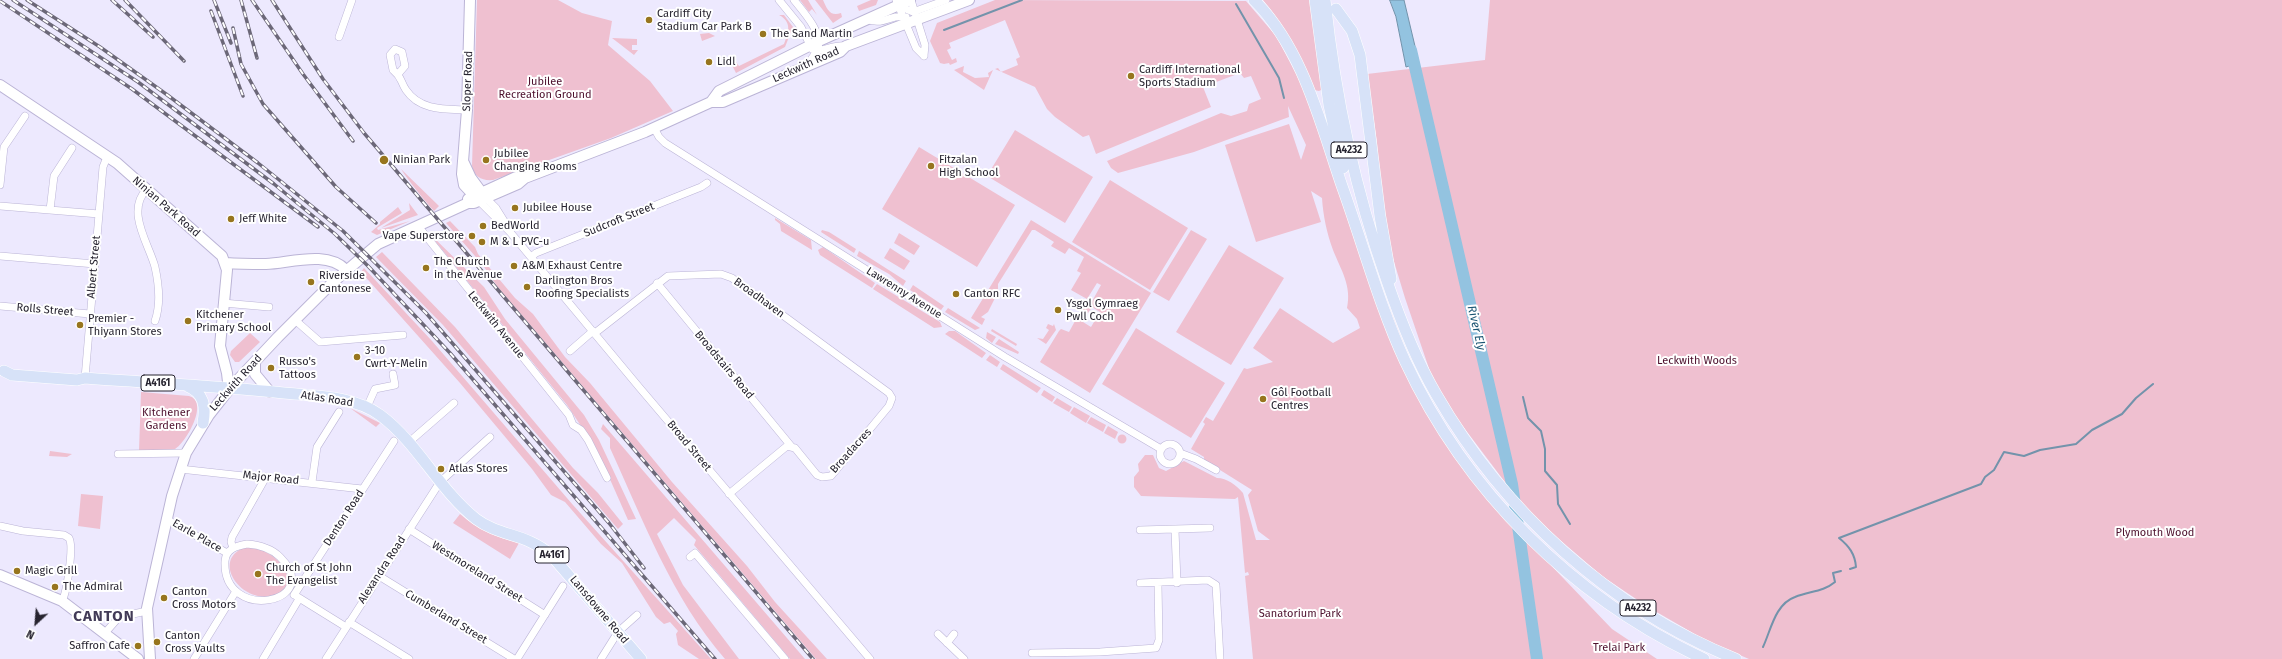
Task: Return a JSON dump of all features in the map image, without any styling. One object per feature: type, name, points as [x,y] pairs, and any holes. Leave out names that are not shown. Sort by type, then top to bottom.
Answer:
[{"type":"main road","name":"Sloper Road","points":[[470,0],[467,110],[462,174],[464,185],[477,198]]},
{"type":"main road","name":"Leckwith Road","points":[[711,102],[718,91],[812,48],[819,41],[868,20],[898,3],[911,0]]},
{"type":"main road","name":"Leckwith Road","points":[[150,659],[147,611],[166,519],[186,453],[203,423],[231,387],[295,320],[346,270],[378,244],[477,198],[518,184],[525,178],[654,128],[711,102],[723,102],[840,52],[846,46],[915,16],[969,0]]},
{"type":"main road","points":[[1254,0],[1284,37],[1304,78],[1357,229]]},
{"type":"main road","name":"A4232","points":[[1315,0],[1329,105],[1357,229],[1387,317],[1405,361],[1426,404],[1482,484],[1541,551],[1576,579],[1634,621],[1704,659]]},
{"type":"main road","name":"A4232","points":[[1325,0],[1330,47],[1349,148],[1377,251],[1392,295],[1416,354],[1436,393],[1453,420],[1504,492],[1551,540],[1584,569],[1639,609],[1670,627],[1736,659]]},
{"type":"main road","points":[[1336,9],[1352,31],[1360,55],[1380,216],[1390,264],[1392,295]]},
{"type":"main road","name":"Ninian Park Road","points":[[0,85],[107,157],[146,189],[218,253],[226,263]]},
{"type":"main road","points":[[231,387],[228,382],[220,346],[226,263],[268,264],[319,260],[336,263],[346,270]]},
{"type":"main road","points":[[255,362],[257,377],[270,392]]},
{"type":"main road","name":"A4161","points":[[2,371],[33,370],[78,374],[85,378],[231,387]]},
{"type":"main road","points":[[185,385],[197,391],[202,397],[205,408],[203,423]]},
{"type":"main road","name":"Atlas Road","points":[[231,387],[338,400],[367,407],[385,418],[440,482]]},
{"type":"main road","name":"Lansdowne Road","points":[[440,482],[462,506],[480,521],[504,532],[526,538],[542,547],[570,576],[641,659]]},
{"type":"main road","points":[[0,575],[62,601],[138,659]]},
{"type":"street","points":[[339,37],[352,0]]},
{"type":"street","points":[[779,0],[801,28],[812,48],[806,66]]},
{"type":"street","points":[[794,0],[812,22],[819,41]]},
{"type":"street","points":[[898,3],[916,48],[924,56],[925,45],[911,0]]},
{"type":"street","points":[[915,16],[946,0]]},
{"type":"street","points":[[898,3],[915,16]]},
{"type":"street","points":[[868,20],[879,23],[892,18],[905,21]]},
{"type":"street","points":[[812,48],[836,44],[846,46]]},
{"type":"street","points":[[399,74],[406,90],[421,103],[434,108],[467,110]]},
{"type":"street","points":[[0,185],[4,147],[25,116]]},
{"type":"street","name":"Lawrenny Avenue","points":[[654,128],[659,137],[665,143],[1005,357],[1161,449],[1160,455],[1166,463],[1176,462],[1180,453]]},
{"type":"street","points":[[50,210],[54,176],[72,148]]},
{"type":"street","name":"Albert Street","points":[[85,378],[103,164],[107,157]]},
{"type":"street","name":"Sudcroft Street","points":[[531,257],[536,252],[694,190],[707,183]]},
{"type":"street","points":[[146,189],[140,200],[139,223],[152,256],[158,285],[159,310],[155,322]]},
{"type":"street","name":"Broad Street","points":[[477,198],[496,208],[510,232],[729,494],[870,659]]},
{"type":"street","points":[[0,206],[99,214]]},
{"type":"street","name":"Leckwith Avenue","points":[[418,226],[565,409],[573,425],[581,430],[588,440],[607,478]]},
{"type":"street","points":[[0,256],[95,264]]},
{"type":"street","name":"Broadhaven","points":[[570,351],[668,276],[721,274],[732,278],[890,393],[892,398]]},
{"type":"street","name":"Broadstairs Road","points":[[657,283],[791,446]]},
{"type":"street","points":[[224,303],[270,307]]},
{"type":"street","name":"Rolls Street","points":[[0,306],[90,314]]},
{"type":"street","points":[[295,320],[320,342],[403,335]]},
{"type":"street","points":[[367,407],[374,389],[396,389],[393,374]]},
{"type":"street","name":"Broadacres","points":[[791,446],[817,475],[822,477],[831,476],[881,417],[889,406],[892,398]]},
{"type":"street","points":[[408,443],[454,402]]},
{"type":"street","points":[[312,482],[317,447],[339,412]]},
{"type":"street","name":"Alexandra Road","points":[[326,659],[440,482],[490,437]]},
{"type":"street","name":"Denton Road","points":[[263,659],[293,595],[394,441]]},
{"type":"street","points":[[1161,449],[1166,445],[1172,444],[1177,447],[1180,453],[1196,459],[1216,470]]},
{"type":"street","points":[[729,494],[784,448],[791,446]]},
{"type":"street","points":[[118,454],[186,453]]},
{"type":"street","name":"Major Road","points":[[180,469],[312,482],[362,489]]},
{"type":"street","points":[[233,548],[231,542],[232,536],[266,477]]},
{"type":"street","name":"Earle Place","points":[[166,519],[227,553]]},
{"type":"street","points":[[0,526],[23,531],[64,535],[69,538],[70,554],[66,591],[62,601]]},
{"type":"street","points":[[1140,530],[1210,528]]},
{"type":"street","name":"Westmoreland Street","points":[[409,529],[545,615]]},
{"type":"street","points":[[1175,530],[1177,582]]},
{"type":"street","points":[[293,595],[289,570],[284,562],[274,552],[256,545],[242,545],[233,548],[227,553],[225,562],[227,575],[236,591],[247,597],[264,601],[293,595],[409,659]]},
{"type":"street","points":[[690,557],[695,553],[785,659]]},
{"type":"street","name":"Cumberland Street","points":[[379,576],[516,659]]},
{"type":"street","points":[[1140,584],[1208,580],[1216,585],[1220,659]]},
{"type":"street","points":[[1032,653],[1100,656],[1156,648],[1159,640],[1158,584]]},
{"type":"street","points":[[516,659],[563,586]]},
{"type":"street","points":[[194,659],[236,591]]},
{"type":"street","points":[[105,633],[119,617],[147,611]]},
{"type":"street","points":[[601,659],[618,632],[637,615]]},
{"type":"street","points":[[938,634],[964,659]]},
{"type":"street","points":[[947,643],[954,634]]},
{"type":"green space","name":"Jubilee Recreation Ground","points":[[477,0],[558,0],[582,13],[612,21],[608,45],[650,81],[673,111],[611,138],[493,180],[479,178],[472,166]]},
{"type":"green space","points":[[800,0],[808,0],[817,15],[812,9],[809,12]]},
{"type":"green space","points":[[815,0],[823,0],[829,11],[834,14],[841,13],[842,17],[833,23]]},
{"type":"green space","points":[[871,0],[878,0],[876,5],[859,11],[857,6]]},
{"type":"green space","points":[[995,0],[1246,1],[1276,36],[1302,85],[1427,404],[1433,424],[1457,460],[1496,508],[1612,629],[1657,659],[1253,659],[1245,576],[1249,575],[1248,572],[1245,573],[1238,497],[1235,499],[1141,496],[1134,487],[1134,477],[1139,471],[1138,464],[1145,455],[1153,455],[1159,468],[1166,471],[1184,461],[1217,478],[1228,481],[1243,493],[1256,540],[1270,540],[1258,531],[1248,495],[1252,490],[1204,460],[1204,457],[1191,449],[1205,424],[1203,422],[1206,417],[1213,421],[1244,368],[1247,369],[1273,362],[1253,348],[1280,308],[1333,343],[1360,328],[1357,319],[1347,308],[1347,285],[1329,238],[1324,218],[1322,198],[1311,191],[1321,222],[1256,242],[1225,145],[1289,124],[1301,160],[1306,145],[1288,106],[1289,117],[1194,152],[1118,173],[1111,168],[1107,161],[1221,113],[1231,116],[1247,111],[1249,104],[1261,99],[1251,76],[1244,78],[1240,73],[1203,87],[1211,107],[1096,154],[1089,135],[1083,137],[1055,117],[1047,109],[1035,87],[1001,72],[1018,65],[1016,59],[1020,57],[1005,20],[949,43],[951,48],[947,50],[952,60],[956,58],[957,62],[950,65],[949,63],[940,63],[930,41],[937,23]]},
{"type":"green space","points":[[1263,0],[1311,0],[1323,89],[1319,91],[1314,90],[1290,40],[1278,20]]},
{"type":"green space","name":"Leckwith Woods","points":[[1490,0],[2282,0],[2282,659],[1749,659],[1705,640],[1648,607],[1602,576],[1523,506],[1437,392],[1405,298],[1382,222],[1377,143],[1367,74],[1485,60]]},
{"type":"green space","points":[[779,15],[784,15],[793,27],[785,47],[736,73],[732,65],[736,62],[739,66],[784,44],[788,31],[788,24]]},
{"type":"green space","points":[[709,33],[715,36],[702,41],[700,34]]},
{"type":"green space","points":[[612,38],[637,39],[637,45],[632,45],[632,50],[638,50],[634,55]]},
{"type":"green space","points":[[964,66],[963,72],[975,78],[989,77],[988,73],[993,70],[984,90],[954,70]]},
{"type":"green space","points":[[1015,130],[1093,177],[1065,223],[987,176]]},
{"type":"green space","points":[[919,147],[1015,205],[977,267],[882,209]]},
{"type":"green space","points":[[401,169],[439,206],[434,211],[413,186]]},
{"type":"green space","points":[[1110,180],[1188,228],[1150,290],[1072,242]]},
{"type":"green space","points":[[409,203],[418,215],[381,228],[410,210]]},
{"type":"green space","points":[[398,207],[402,213],[377,228],[378,230],[410,221],[377,235],[371,232],[380,224],[380,222]]},
{"type":"green space","points":[[775,218],[811,240],[812,250],[781,231],[780,224],[775,220]]},
{"type":"green space","points":[[1031,220],[1151,293],[1090,393],[1040,362],[1059,331],[1061,329],[1069,332],[1080,312],[1086,316],[1083,322],[1091,327],[1100,312],[1092,307],[1088,313],[1081,309],[1085,303],[1090,305],[1101,285],[1097,283],[1087,299],[1071,290],[1081,273],[1077,271],[1084,257],[1069,248],[1065,254],[1051,246],[1054,242],[1035,230],[1032,230],[998,284],[998,292],[988,312],[981,317],[985,319],[982,325],[971,318]]},
{"type":"green space","points":[[450,221],[475,247],[478,254],[515,298],[533,314],[565,357],[590,383],[672,482],[747,566],[775,602],[827,659],[816,659],[497,286],[482,264],[446,223]]},
{"type":"green space","points":[[822,230],[829,232],[856,249],[854,253],[821,232]]},
{"type":"green space","points":[[1191,230],[1207,239],[1169,301],[1153,292]]},
{"type":"green space","points":[[427,231],[484,287],[505,319],[584,415],[599,440],[636,519],[628,520],[597,450],[567,405]]},
{"type":"green space","points":[[899,233],[920,246],[914,255],[894,243]]},
{"type":"green space","points":[[1229,245],[1284,278],[1231,365],[1176,332]]},
{"type":"green space","points":[[823,247],[875,283],[872,288],[820,255],[818,250]]},
{"type":"green space","points":[[890,248],[910,261],[904,270],[884,258]]},
{"type":"green space","points":[[859,251],[906,281],[903,286],[889,274],[857,256]]},
{"type":"green space","points":[[382,252],[455,327],[573,468],[598,493],[623,524],[618,529],[443,325],[376,257]]},
{"type":"green space","points":[[364,268],[432,341],[573,505],[711,659],[699,659],[678,645],[676,634],[678,631],[670,622],[664,624],[656,617],[622,563],[601,544],[565,502],[551,495],[532,469],[460,383],[361,272]]},
{"type":"green space","points":[[877,284],[940,322],[942,327],[934,328],[873,289]]},
{"type":"green space","points":[[913,285],[944,306],[941,310],[910,290]]},
{"type":"green space","points":[[948,308],[980,328],[975,330],[945,312]]},
{"type":"green space","points":[[1048,324],[1053,326],[1054,324],[1056,330],[1046,344],[1037,338],[1043,339],[1049,330],[1046,328]]},
{"type":"green space","points":[[1136,328],[1225,383],[1191,438],[1102,384]]},
{"type":"green space","points":[[992,329],[1017,344],[1016,346],[991,331]]},
{"type":"green space","points":[[949,331],[955,331],[986,353],[982,358],[945,334]]},
{"type":"green space","points":[[987,332],[996,337],[992,343],[986,338]]},
{"type":"green space","points":[[250,333],[260,342],[239,362],[235,362],[230,355],[231,351]]},
{"type":"green space","points":[[999,339],[1019,352],[1018,354],[995,344]]},
{"type":"green space","points":[[990,355],[1000,362],[997,367],[986,360]]},
{"type":"green space","points":[[1003,364],[1041,388],[1037,393],[1000,369]]},
{"type":"green space","points":[[1044,390],[1055,397],[1052,402],[1041,395]]},
{"type":"green space","name":"Kitchener Gardens","points":[[141,392],[189,396],[195,400],[197,407],[193,424],[183,442],[173,450],[156,452],[139,451]]},
{"type":"green space","points":[[1057,398],[1072,407],[1069,412],[1053,403]]},
{"type":"green space","points":[[1074,407],[1090,416],[1086,423],[1070,413]]},
{"type":"green space","points":[[350,408],[380,423],[376,427]]},
{"type":"green space","points":[[1091,417],[1106,425],[1103,432],[1087,423]]},
{"type":"green space","points":[[603,424],[805,659],[790,659],[694,545],[696,540],[674,518],[657,534],[683,585],[739,659],[725,659],[689,610],[660,558],[610,448],[610,438],[601,429]]},
{"type":"green space","points":[[1108,426],[1118,432],[1115,439],[1104,433]]},
{"type":"green space","points":[[1122,434],[1127,439],[1122,444],[1117,439]]},
{"type":"green space","points":[[50,451],[72,454],[67,457],[49,456]]},
{"type":"green space","points":[[81,494],[103,496],[100,529],[78,526]]},
{"type":"green space","points":[[460,514],[467,520],[488,532],[519,543],[510,559],[453,523]]},
{"type":"green space","points":[[243,548],[254,548],[264,551],[281,564],[286,572],[288,580],[286,587],[279,593],[267,597],[255,595],[245,590],[236,582],[231,573],[230,564],[233,555]]},
{"type":"water","points":[[1390,0],[1404,0],[1419,63],[1406,67],[1396,17]]},
{"type":"waterway","points":[[944,30],[1022,0]]},
{"type":"waterway","points":[[1236,4],[1279,78],[1284,98]]},
{"type":"waterway","name":"River Ely","points":[[1411,50],[1512,484],[1537,659]]},
{"type":"waterway","points":[[1850,569],[1856,567],[1853,554],[1849,547],[1839,538],[1981,484],[1985,477],[1994,470],[2004,452],[2024,456],[2040,450],[2076,444],[2092,430],[2122,414],[2136,398],[2153,384]]},
{"type":"waterway","points":[[1523,397],[1528,418],[1541,431],[1545,449],[1545,471],[1557,485],[1558,504],[1570,524]]},
{"type":"waterway","points":[[1763,647],[1774,618],[1788,600],[1826,588],[1835,582],[1833,573],[1841,571]]},
{"type":"railway","points":[[13,0],[138,82],[274,184],[335,234],[368,266],[450,353],[715,659]]},
{"type":"railway","points":[[27,0],[100,47],[166,94],[258,163],[343,231],[426,313],[609,523],[644,568]]},
{"type":"railway","points":[[112,0],[153,37]]},
{"type":"railway","points":[[125,0],[184,61]]},
{"type":"railway","points":[[214,0],[231,43]]},
{"type":"railway","points":[[241,0],[257,58]]},
{"type":"railway","points":[[252,0],[303,74],[353,141]]},
{"type":"railway","points":[[272,0],[323,79],[364,133],[813,659]]},
{"type":"railway","points":[[0,1],[132,89],[318,227]]},
{"type":"railway","points":[[211,11],[243,96]]},
{"type":"railway","points":[[233,28],[241,64],[263,104],[336,187],[376,223]]},
{"type":"place","name":"Cardiff City Stadium Car Park B","points":[[649,20]]},
{"type":"place","name":"The Sand Martin","points":[[763,34]]},
{"type":"place","name":"Lidl","points":[[709,62]]},
{"type":"place","name":"Cardiff International Sports Stadium","points":[[1131,76]]},
{"type":"place","name":"Ninian Park","points":[[384,160]]},
{"type":"place","name":"Jubilee Changing Rooms","points":[[486,160]]},
{"type":"place","name":"Fitzalan High School","points":[[931,166]]},
{"type":"place","name":"Jubilee House","points":[[515,208]]},
{"type":"place","name":"Jeff White","points":[[231,219]]},
{"type":"place","name":"BedWorld","points":[[483,226]]},
{"type":"place","name":"Vape Superstore","points":[[472,236]]},
{"type":"place","name":"M & L PVC-u","points":[[482,242]]},
{"type":"place","name":"A&M Exhaust Centre","points":[[514,266]]},
{"type":"place","name":"The Church in the Avenue","points":[[426,268]]},
{"type":"place","name":"Riverside Cantonese","points":[[311,282]]},
{"type":"place","name":"Darlington Bros Roofing Specialists","points":[[527,287]]},
{"type":"place","name":"Canton RFC","points":[[956,294]]},
{"type":"place","name":"Ysgol Gymraeg Pwll Coch","points":[[1058,310]]},
{"type":"place","name":"Kitchener Primary School","points":[[188,321]]},
{"type":"place","name":"Premier - Thiyann Stores","points":[[80,325]]},
{"type":"place","name":"3-10 Cwrt-Y-Melin","points":[[357,357]]},
{"type":"place","name":"Russo's Tattoos","points":[[271,368]]},
{"type":"place","name":"Gôl Football Centres","points":[[1263,399]]},
{"type":"place","name":"Atlas Stores","points":[[441,469]]},
{"type":"place","name":"Magic Grill","points":[[17,571]]},
{"type":"place","name":"Church of St John The Evangelist","points":[[258,574]]},
{"type":"place","name":"The Admiral","points":[[55,587]]},
{"type":"place","name":"Canton Cross Motors","points":[[164,598]]},
{"type":"place","name":"Canton Cross Vaults","points":[[157,642]]},
{"type":"place","name":"Saffron Cafe","points":[[138,646]]},
{"type":"district","name":"CANTON","points":[[104,617]]},
{"type":"park label","name":"Plymouth Wood","points":[[2155,533]]},
{"type":"park label","name":"Sanatorium Park","points":[[1300,614]]},
{"type":"park label","name":"Trelai Park","points":[[1619,648]]}]
